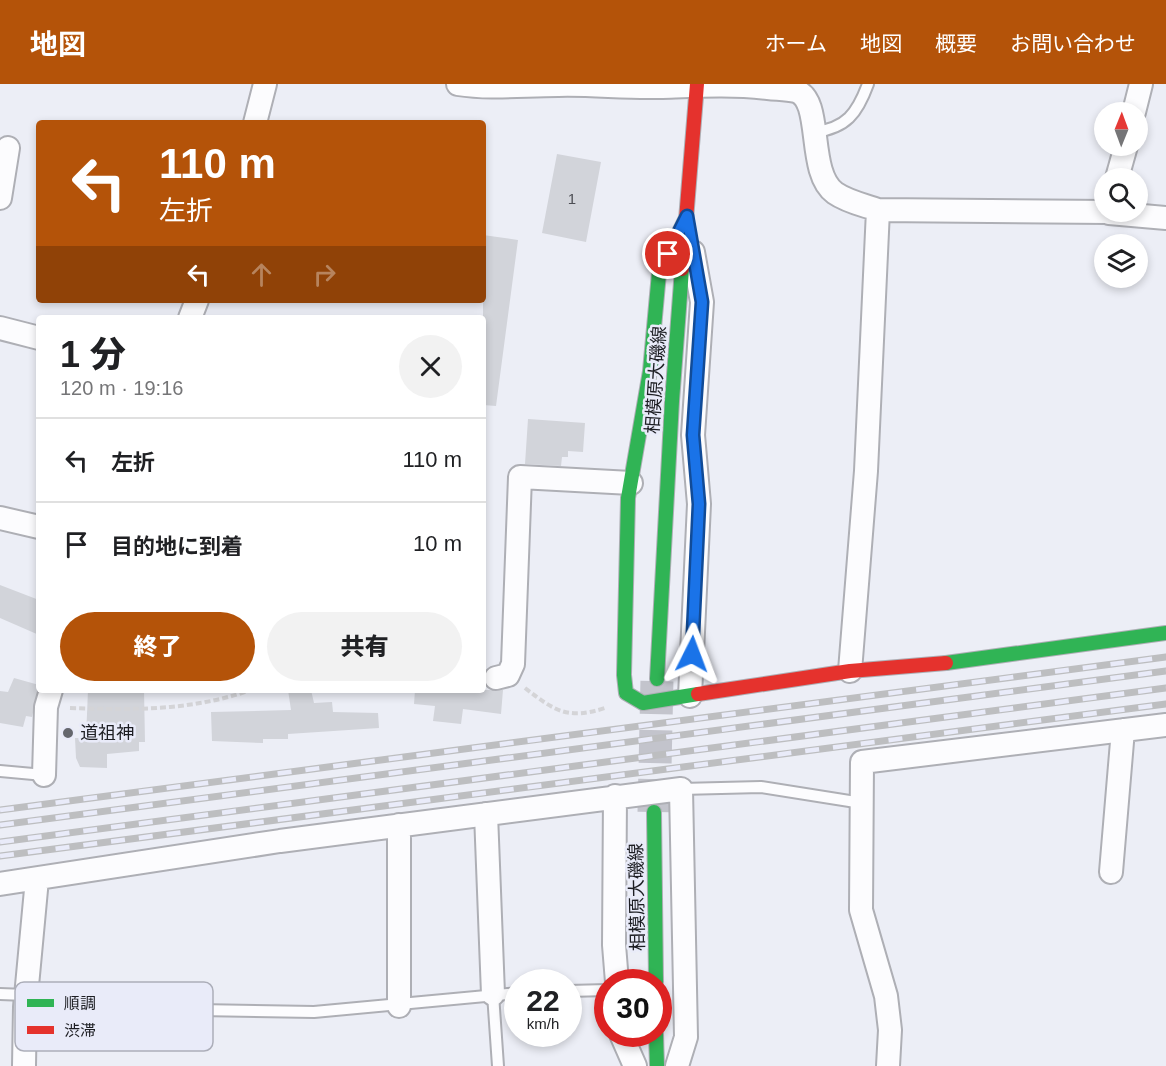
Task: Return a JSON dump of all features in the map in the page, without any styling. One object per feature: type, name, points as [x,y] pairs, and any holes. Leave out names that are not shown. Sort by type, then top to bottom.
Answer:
[{"type":"street","points":[[256,120],[265,84]]},
{"type":"street","points":[[458,84],[481,87],[559,85],[659,87],[737,84],[798,92],[808,102],[815,132],[816,157],[824,181],[834,192],[878,210],[1094,212]]},
{"type":"street","name":"相模原大磯線","points":[[657,679],[672,400],[697,84]]},
{"type":"street","points":[[1136,102],[1141,84]]},
{"type":"street","points":[[0,198],[8,148]]},
{"type":"street","points":[[850,671],[866,471],[878,210]]},
{"type":"street","points":[[687,216],[659,273],[650,371],[631,483],[626,553],[624,675],[626,693],[643,703],[850,671],[929,665],[1166,633]]},
{"type":"street","points":[[687,216],[702,302],[693,435],[699,504],[690,696]]},
{"type":"street","points":[[1148,216],[1166,218]]},
{"type":"street","points":[[0,328],[36,337]]},
{"type":"street","points":[[496,676],[513,664],[520,477],[631,483]]},
{"type":"street","points":[[0,518],[36,526]]},
{"type":"street","points":[[44,775],[49,698]]},
{"type":"street","points":[[888,1066],[890,1030],[886,996],[861,910],[862,762],[1166,725]]},
{"type":"street","points":[[1111,872],[1123,730]]},
{"type":"street","points":[[0,884],[399,825],[681,789],[686,1036],[677,1066]]},
{"type":"street","points":[[615,796],[614,945],[616,969]]},
{"type":"street","name":"相模原大磯線","points":[[654,812],[656,969]]},
{"type":"street","points":[[486,814],[493,994]]},
{"type":"street","points":[[399,825],[399,1006]]},
{"type":"street","points":[[28,982],[37,879]]},
{"type":"street","points":[[627,1047],[635,1066]]},
{"type":"street","points":[[656,1047],[657,1066]]},
{"type":"street","points":[[24,1051],[24,1066]]},
{"type":"lane","points":[[815,132],[836,129],[849,118],[868,84]]},
{"type":"lane","points":[[0,771],[44,775]]},
{"type":"lane","points":[[681,789],[761,787],[862,803]]},
{"type":"lane","points":[[0,994],[15,998]]},
{"type":"lane","points":[[493,994],[498,1066]]},
{"type":"lane","points":[[213,1008],[314,1012],[399,1006],[504,994]]},
{"type":"path","points":[[496,676],[569,715],[582,714],[609,706],[626,693]]},
{"type":"path","points":[[49,698],[147,710],[191,706],[241,693]]},
{"type":"building","points":[[557,154],[601,162],[586,242],[542,233]]},
{"type":"building","points":[[486,235],[518,240],[496,406],[486,405],[486,315],[483,315],[483,303],[486,303]]},
{"type":"building","points":[[528,419],[585,423],[583,452],[568,451],[568,457],[562,457],[561,466],[525,464]]},
{"type":"building","points":[[0,585],[36,599],[36,634],[0,618]]},
{"type":"building","points":[[14,678],[36,684],[37,693],[32,717],[26,716],[23,727],[0,723],[0,691],[8,692]]},
{"type":"building","points":[[486,690],[503,690],[501,714],[463,709],[461,724],[433,721],[435,706],[414,704],[415,693],[486,693]]},
{"type":"building","points":[[88,693],[144,693],[145,742],[139,742],[139,751],[107,754],[107,768],[80,767],[76,758],[75,738],[86,738]]},
{"type":"building","points":[[288,693],[312,693],[314,703],[332,702],[333,712],[378,713],[379,728],[288,734],[288,739],[263,739],[263,743],[212,741],[211,712],[291,710]]},
{"type":"tunnel","points":[[654,812],[657,679]]},
{"type":"railway","points":[[0,810],[1166,657]]},
{"type":"railway","points":[[0,825],[1166,671]]},
{"type":"railway","points":[[0,842],[1166,688]]},
{"type":"railway","points":[[0,856],[1166,704]]},
{"type":"traffic: fast","points":[[686,218],[659,273],[650,371],[628,498],[624,675],[626,693],[643,703],[698,694]]},
{"type":"traffic: fast","points":[[657,679],[672,401],[682,269]]},
{"type":"traffic: fast","points":[[946,663],[1166,633]]},
{"type":"traffic: fast","points":[[654,812],[656,969]]},
{"type":"traffic: fast","points":[[656,1047],[657,1066]]},
{"type":"traffic: jam","points":[[682,269],[697,84]]},
{"type":"traffic: jam","points":[[698,694],[850,671],[946,663]]},
{"type":"place","name":"道祖神","points":[[68,733]]},
{"type":"route","points":[[668,254],[687,216],[702,302],[693,435],[699,504],[692,654]]}]
